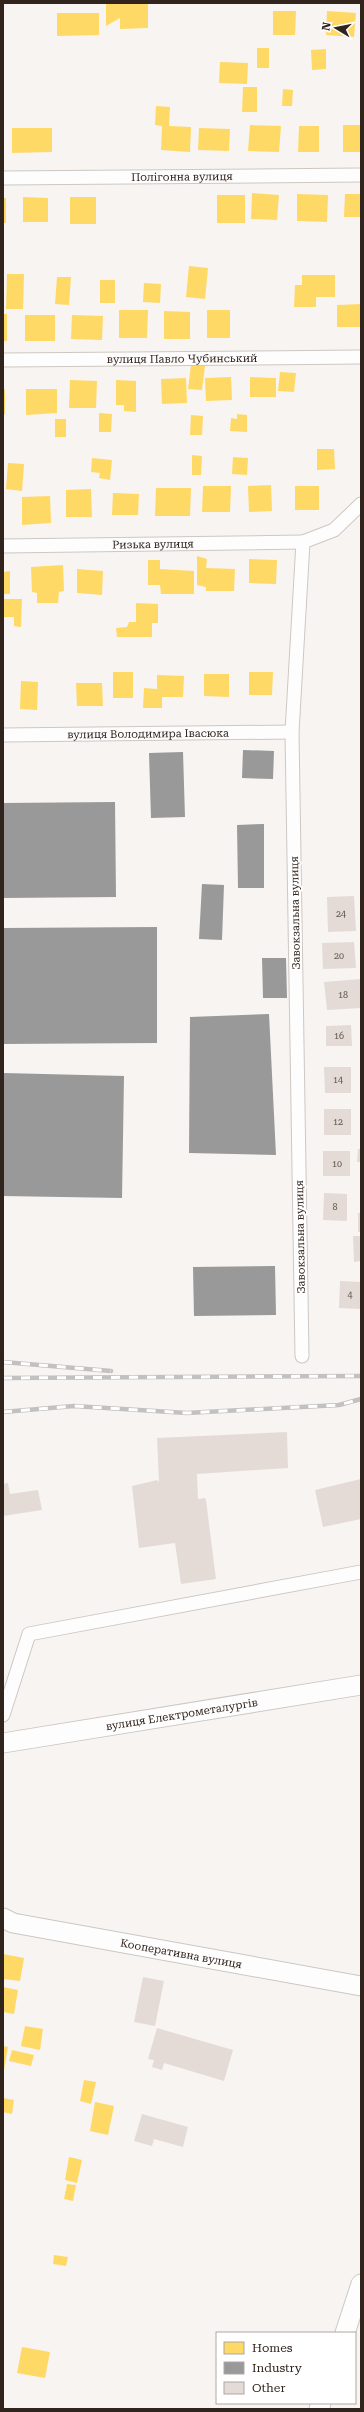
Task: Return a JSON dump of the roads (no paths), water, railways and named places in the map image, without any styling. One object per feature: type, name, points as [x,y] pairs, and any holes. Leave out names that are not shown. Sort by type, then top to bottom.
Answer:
[{"type":"street","name":"Полігонна вулиця","points":[[3,178],[361,175]]},
{"type":"street","name":"вулиця Павло Чубинський","points":[[3,360],[361,357]]},
{"type":"street","points":[[303,542],[334,530],[361,504]]},
{"type":"street","name":"Ризька вулиця","points":[[3,546],[303,542]]},
{"type":"street","name":"Завокзальна вулиця","points":[[302,1356],[292,732],[303,542]]},
{"type":"street","name":"вулиця Володимира Івасюка","points":[[3,735],[292,732]]},
{"type":"street","points":[[3,1715],[29,1634],[361,1572]]},
{"type":"street","name":"вулиця Електрометалургів","points":[[4,1748],[361,1685]]},
{"type":"street","name":"Кооперативна вулиця","points":[[3,1918],[13,1923],[361,1986]]},
{"type":"street","points":[[345,2332],[361,2284]]},
{"type":"railway","points":[[3,1362],[111,1371]]},
{"type":"railway","points":[[3,1378],[361,1376]]},
{"type":"railway","points":[[3,1412],[74,1406],[187,1413],[339,1405],[361,1399]]}]
